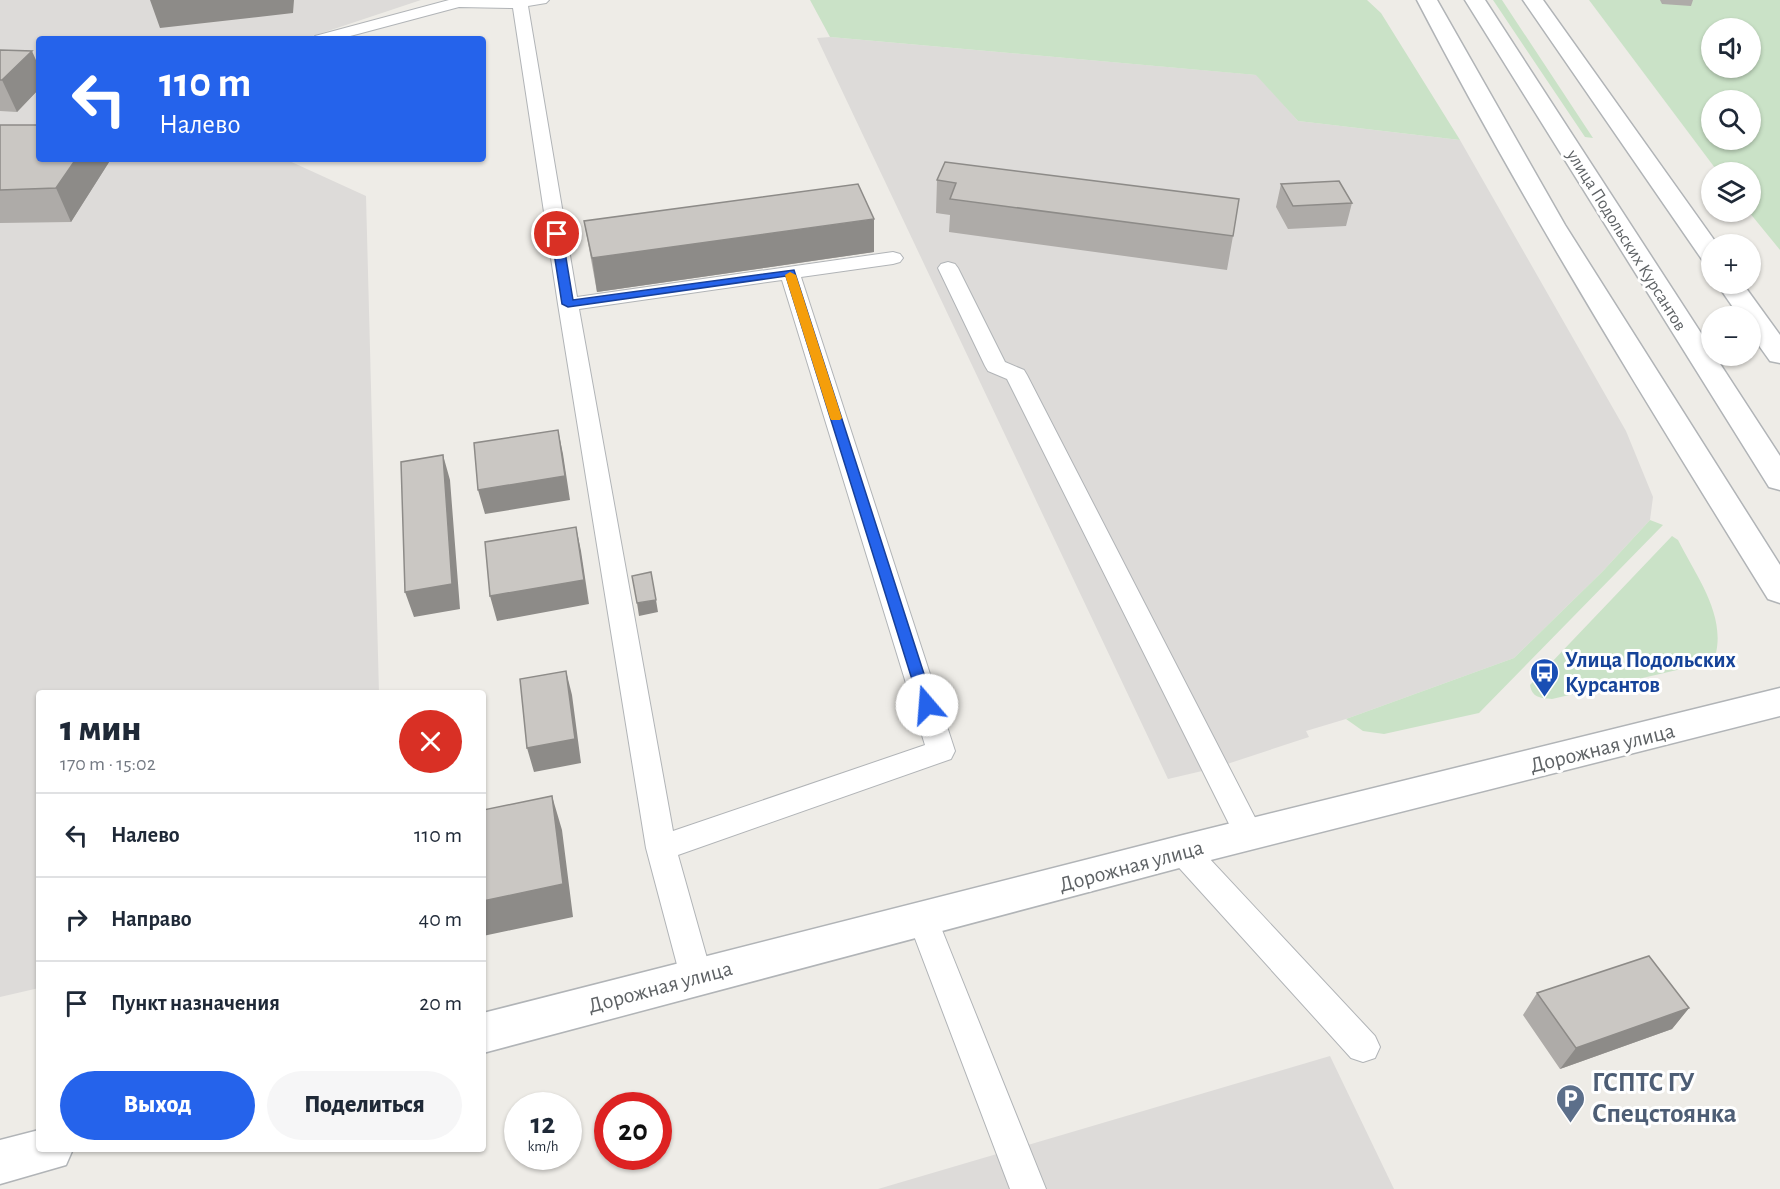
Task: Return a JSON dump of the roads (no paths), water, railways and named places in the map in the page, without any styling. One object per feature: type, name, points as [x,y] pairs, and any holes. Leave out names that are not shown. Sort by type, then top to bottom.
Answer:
[{"type":"main road","points":[[1427,0],[1475,93],[1594,298],[1780,591]]},
{"type":"main road","name":"улица Подольских Курсантов","points":[[1474,0],[1780,480]]},
{"type":"main road","points":[[1533,0],[1701,240]]},
{"type":"main road","points":[[1737,294],[1780,355]]},
{"type":"main road","name":"Дорожная улица","points":[[486,1032],[1183,851],[1780,702]]},
{"type":"main road","points":[[0,1162],[38,1152]]},
{"type":"lane","points":[[332,36],[459,2],[530,1],[568,304],[662,848],[680,923],[696,976]]},
{"type":"lane","points":[[568,304],[893,258]]},
{"type":"lane","points":[[948,268],[996,366],[1016,375],[1249,835]]},
{"type":"lane","points":[[662,848],[941,751],[790,273]]},
{"type":"lane","points":[[1183,851],[1363,1047]]},
{"type":"lane","points":[[922,920],[1028,1189]]},
{"type":"place","name":"Улица Подольских Курсантов","points":[[1544,698]]},
{"type":"place","name":"ГСПТС ГУ Спецстоянка","points":[[1571,1124]]}]
